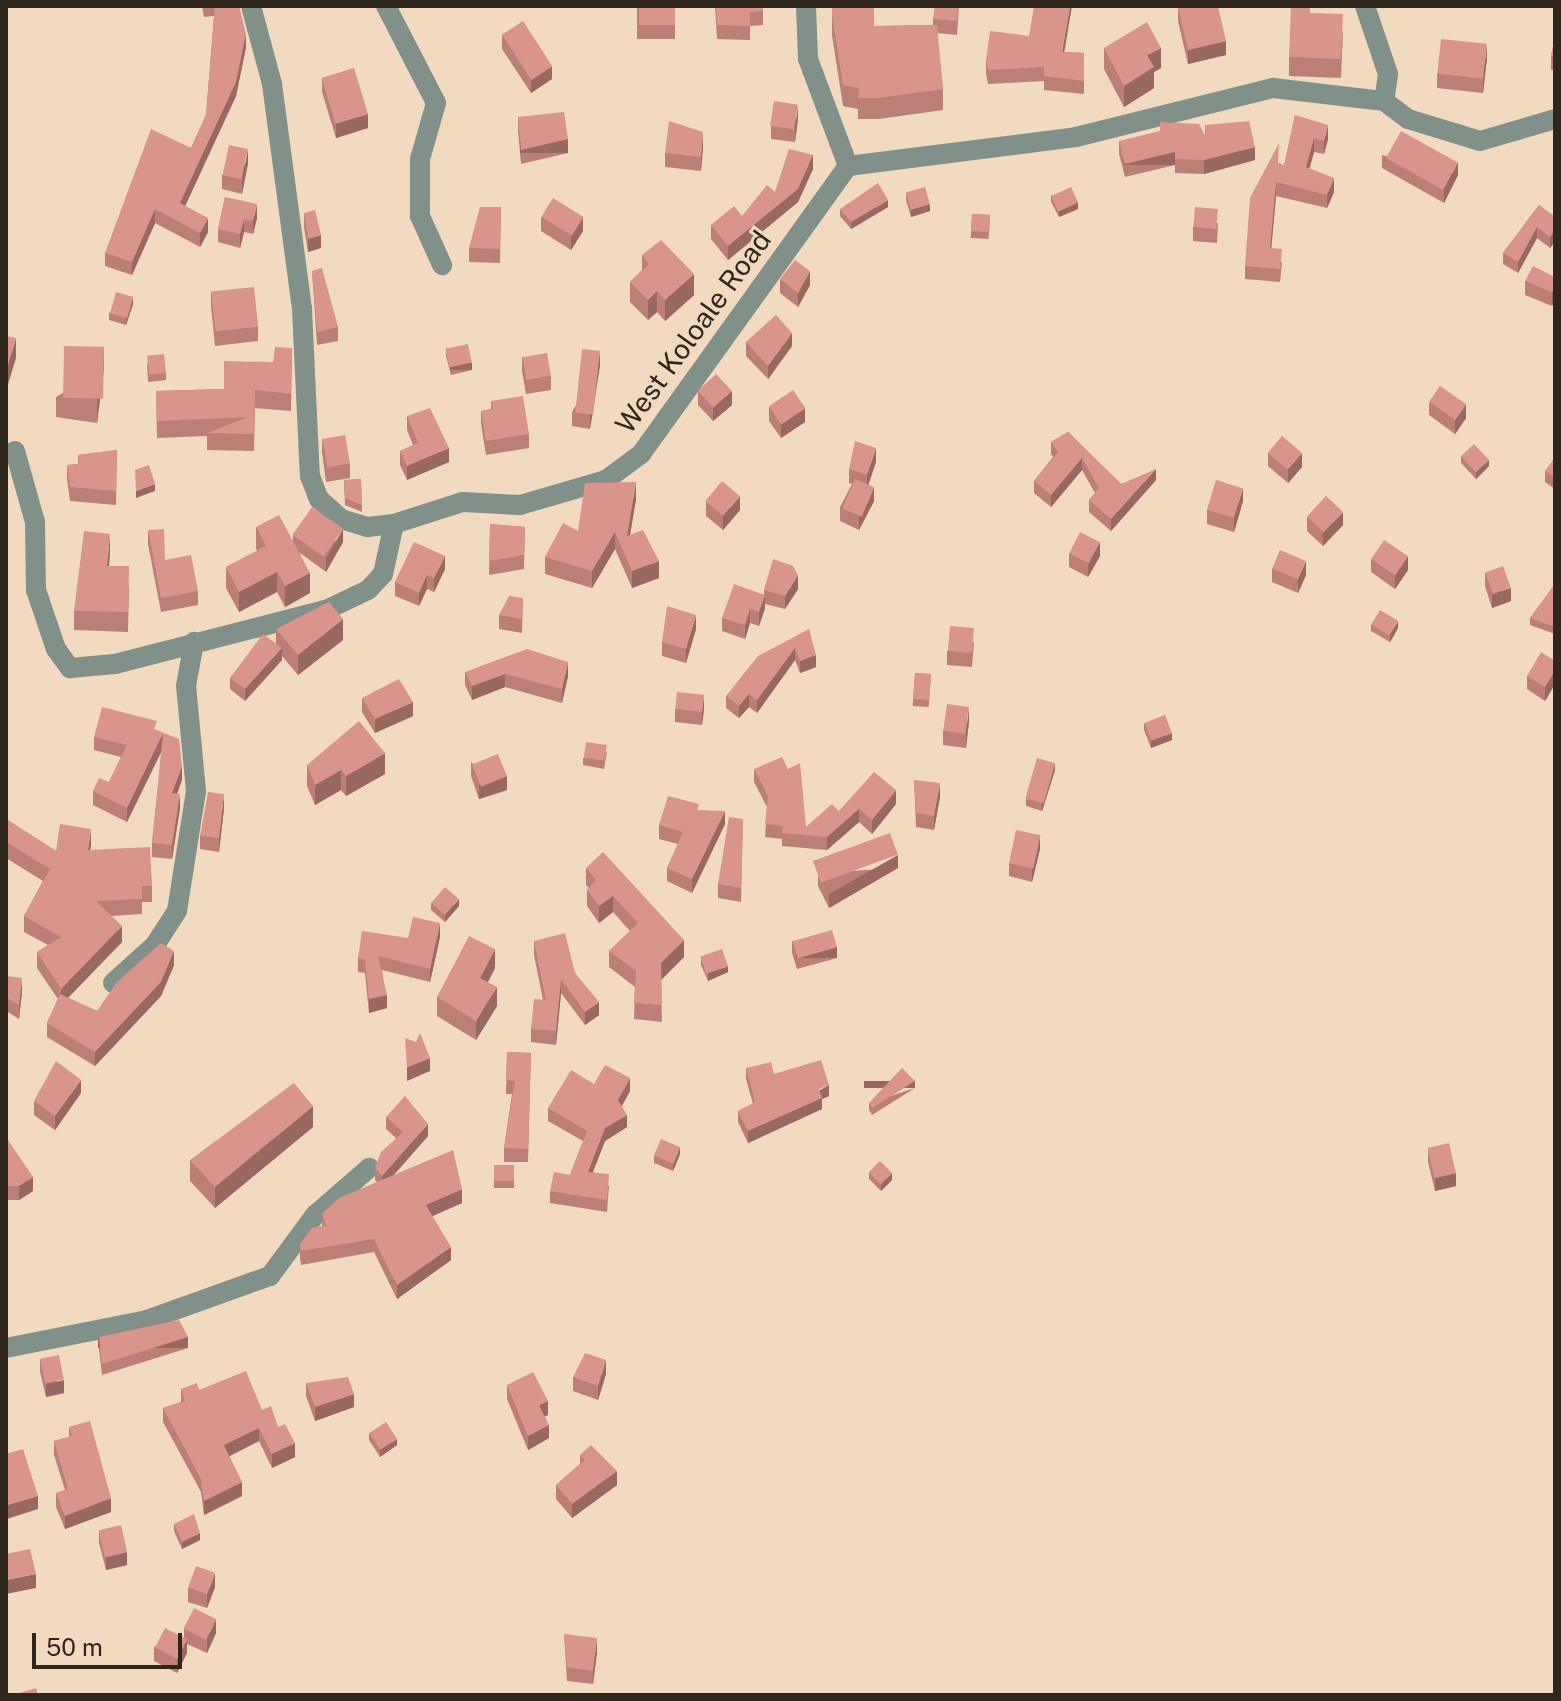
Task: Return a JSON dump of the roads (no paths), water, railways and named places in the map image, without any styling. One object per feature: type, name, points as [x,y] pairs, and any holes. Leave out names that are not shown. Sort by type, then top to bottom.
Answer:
[{"type":"street","name":"West Koloale Road","points":[[251,6],[272,84],[302,309],[310,476],[319,499],[341,519],[368,527],[394,524],[462,502],[551,499],[606,480],[641,454],[848,166]]},
{"type":"street","points":[[386,6],[436,103],[420,159],[420,216],[442,265]]},
{"type":"street","points":[[806,6],[808,59],[848,166],[1076,137],[1273,88],[1384,101],[1408,119],[1480,141],[1555,119]]},
{"type":"street","points":[[1365,6],[1388,74],[1384,101]]},
{"type":"street","points":[[15,451],[35,522],[43,618],[70,668],[115,664],[326,610],[368,590],[383,574],[394,524]]},
{"type":"street","points":[[113,983],[155,945],[177,911],[196,791],[186,686],[194,642]]},
{"type":"street","points":[[6,1348],[147,1320],[270,1276],[315,1215],[369,1168]]}]
